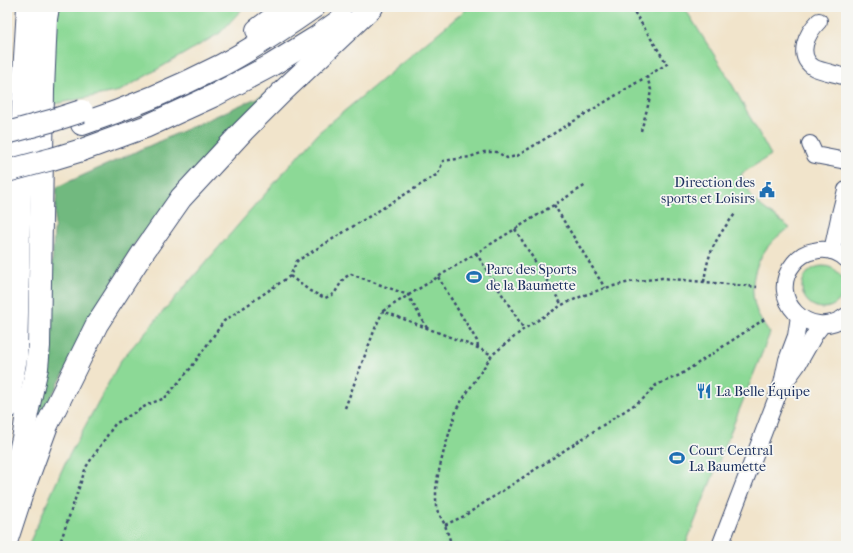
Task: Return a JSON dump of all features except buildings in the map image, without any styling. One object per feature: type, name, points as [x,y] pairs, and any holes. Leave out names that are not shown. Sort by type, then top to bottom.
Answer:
[{"type":"highway","points":[[7,408],[16,357],[19,215],[28,7]]},
{"type":"highway","points":[[7,504],[24,434],[37,361],[43,90],[46,19],[48,7]]},
{"type":"highway","points":[[7,146],[29,141],[82,118],[246,39],[285,7]]},
{"type":"highway","points":[[7,133],[54,120],[82,118],[167,92],[222,65],[279,31],[314,7]]},
{"type":"highway","points":[[7,171],[82,150],[145,127],[215,95],[270,66],[317,37],[358,7]]},
{"type":"highway","points":[[7,539],[47,424],[97,324],[144,251],[181,198],[243,131],[372,7]]},
{"type":"street","points":[[819,21],[813,27],[805,42],[804,50],[806,60],[818,70],[846,77]]},
{"type":"street","points":[[810,144],[815,155],[846,161]]},
{"type":"street","points":[[845,318],[833,323],[822,325],[809,322],[799,316],[789,305],[785,293],[785,282],[788,271],[796,261],[806,253],[819,250],[839,255],[839,218],[846,190]]},
{"type":"street","points":[[720,546],[782,384],[786,360],[796,336],[799,316]]},
{"type":"street","points":[[782,384],[798,364],[815,334],[822,325]]},
{"type":"path","points":[[58,546],[86,467],[115,424],[149,404],[165,398],[190,369],[224,321],[290,276],[297,261],[438,174],[443,161],[470,157],[484,152],[497,152],[507,158],[517,156],[667,64],[631,7]]},
{"type":"path","points":[[641,131],[651,90],[647,77]]},
{"type":"path","points":[[345,408],[383,311],[586,185]]},
{"type":"path","points":[[554,205],[605,288]]},
{"type":"path","points":[[704,282],[709,255],[714,243],[735,214]]},
{"type":"path","points":[[516,229],[562,305]]},
{"type":"path","points":[[476,253],[524,329]]},
{"type":"path","points":[[290,276],[310,292],[325,298],[334,294],[344,278],[352,274],[408,295],[427,328]]},
{"type":"path","points":[[438,277],[477,341],[478,348]]},
{"type":"path","points":[[452,546],[445,525],[436,508],[437,482],[444,450],[457,408],[492,355],[524,329],[562,305],[605,288],[630,282],[662,278],[757,287]]},
{"type":"path","points":[[383,311],[478,348],[492,355]]},
{"type":"path","points":[[445,525],[464,516],[643,399],[656,385],[680,375],[766,318]]},
{"type":"green space","points":[[54,7],[244,7],[220,33],[120,91],[45,106]]},
{"type":"green space","name":"Parc des Sports de la Baumette","points":[[469,7],[684,7],[728,77],[771,155],[741,174],[753,200],[790,228],[777,237],[766,249],[754,276],[753,291],[755,305],[761,320],[770,333],[685,546],[28,546],[65,463],[121,360],[318,133]]},
{"type":"green space","points":[[274,90],[206,159],[133,246],[34,429],[47,339],[57,187]]},
{"type":"green space","points":[[819,266],[827,266],[835,269],[841,275],[844,287],[841,299],[835,305],[827,308],[819,308],[811,305],[805,299],[802,291],[802,283],[805,275],[811,269]]},
{"type":"place","name":"Direction des sports et Loisirs","points":[[767,190]]},
{"type":"place","name":"Parc des Sports de la Baumette","points":[[474,277]]},
{"type":"place","name":"La Belle Équipe","points":[[704,391]]},
{"type":"place","name":"Court Central La Baumette","points":[[677,458]]}]
